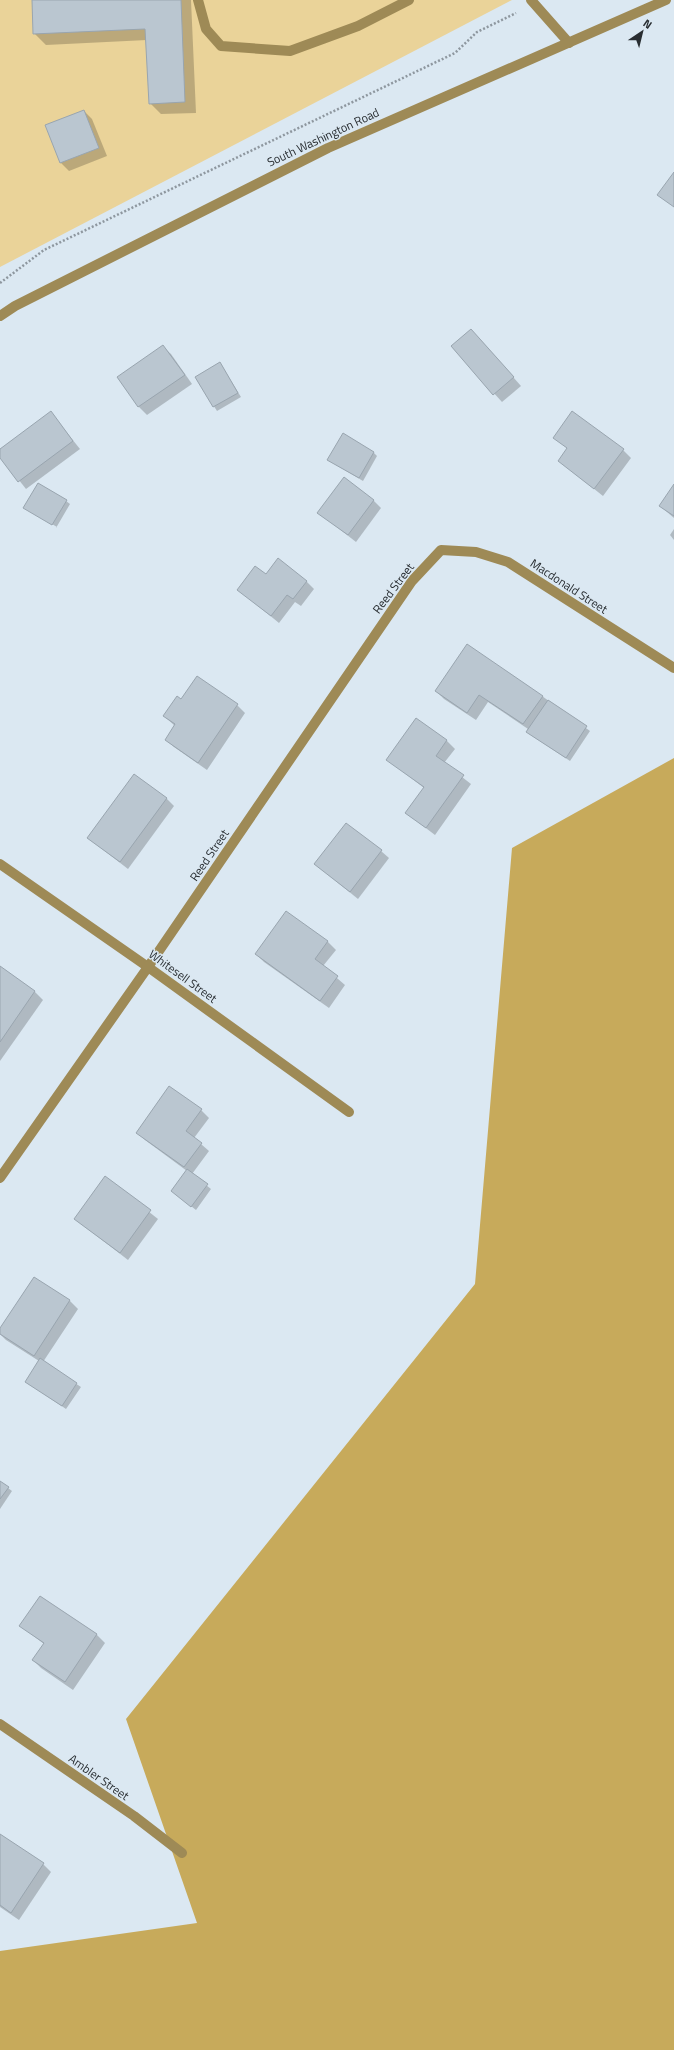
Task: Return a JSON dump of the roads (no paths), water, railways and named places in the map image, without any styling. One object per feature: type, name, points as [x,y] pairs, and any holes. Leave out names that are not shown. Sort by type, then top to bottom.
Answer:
[{"type":"street","points":[[198,0],[206,29],[220,46],[290,51],[358,26],[409,0]]},
{"type":"street","name":"South Washington Road","points":[[0,316],[15,306],[328,148],[666,0]]},
{"type":"street","points":[[533,2],[569,43]]},
{"type":"street","name":"Macdonald Street","points":[[441,550],[476,552],[508,562],[674,668]]},
{"type":"street","name":"Reed Street","points":[[0,1178],[148,967],[412,581],[441,550]]},
{"type":"street","name":"Whitesell Street","points":[[0,864],[148,967],[349,1112]]},
{"type":"street","name":"Ambler Street","points":[[0,1724],[134,1816],[182,1853]]}]
